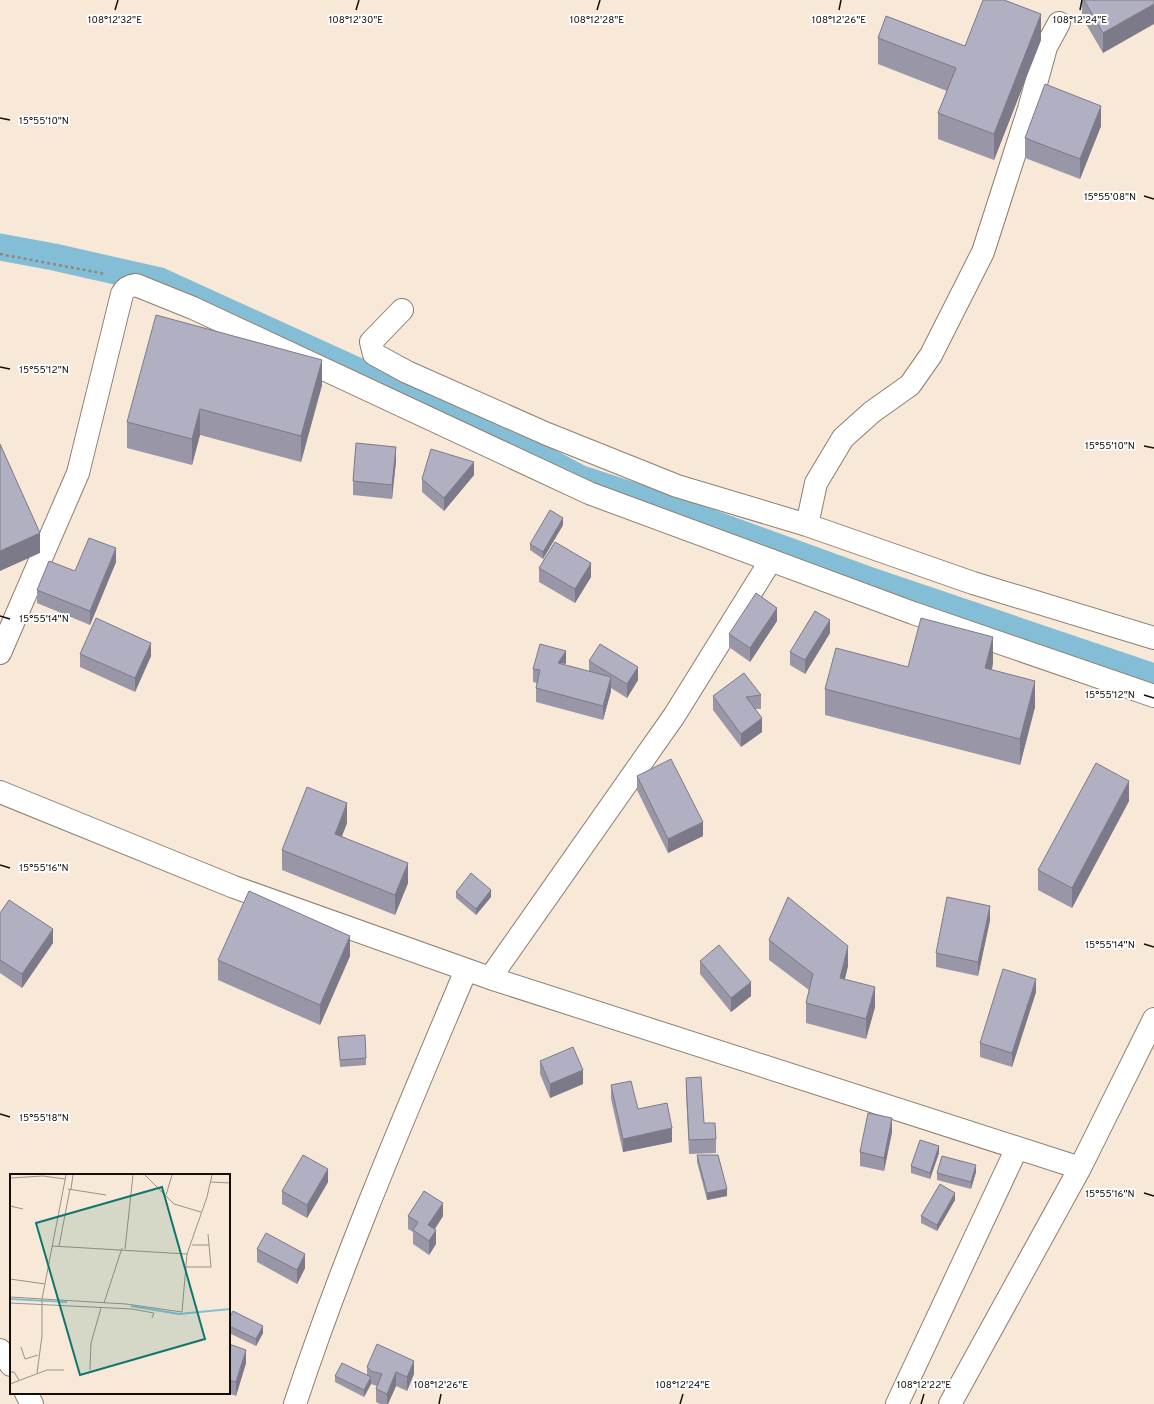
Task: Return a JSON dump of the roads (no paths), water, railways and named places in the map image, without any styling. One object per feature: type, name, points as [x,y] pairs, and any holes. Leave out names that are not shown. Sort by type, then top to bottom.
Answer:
[{"type":"street","points":[[807,525],[816,483],[843,438],[872,412],[910,386],[931,355],[983,252],[1029,109],[1046,47],[1059,23]]},
{"type":"street","points":[[0,653],[78,473],[122,294],[125,289],[136,285],[193,308],[590,493],[913,613],[1154,696]]},
{"type":"street","points":[[402,310],[371,342],[374,354],[407,372],[547,434],[676,486],[807,525],[973,583],[1154,638]]},
{"type":"street","points":[[490,978],[674,716],[771,560]]},
{"type":"street","points":[[0,792],[234,887],[466,970],[1080,1168]]},
{"type":"street","points":[[295,1404],[313,1350],[373,1192],[466,970]]},
{"type":"street","points":[[950,1404],[1080,1168],[1154,1019]]},
{"type":"street","points":[[897,1404],[1017,1148]]},
{"type":"street","points":[[0,1350],[10,1364]]},
{"type":"street","points":[[27,1394],[32,1404]]},
{"type":"waterway","points":[[0,247],[54,257],[160,281],[498,435],[579,478],[670,508],[871,581],[1154,677]]}]
